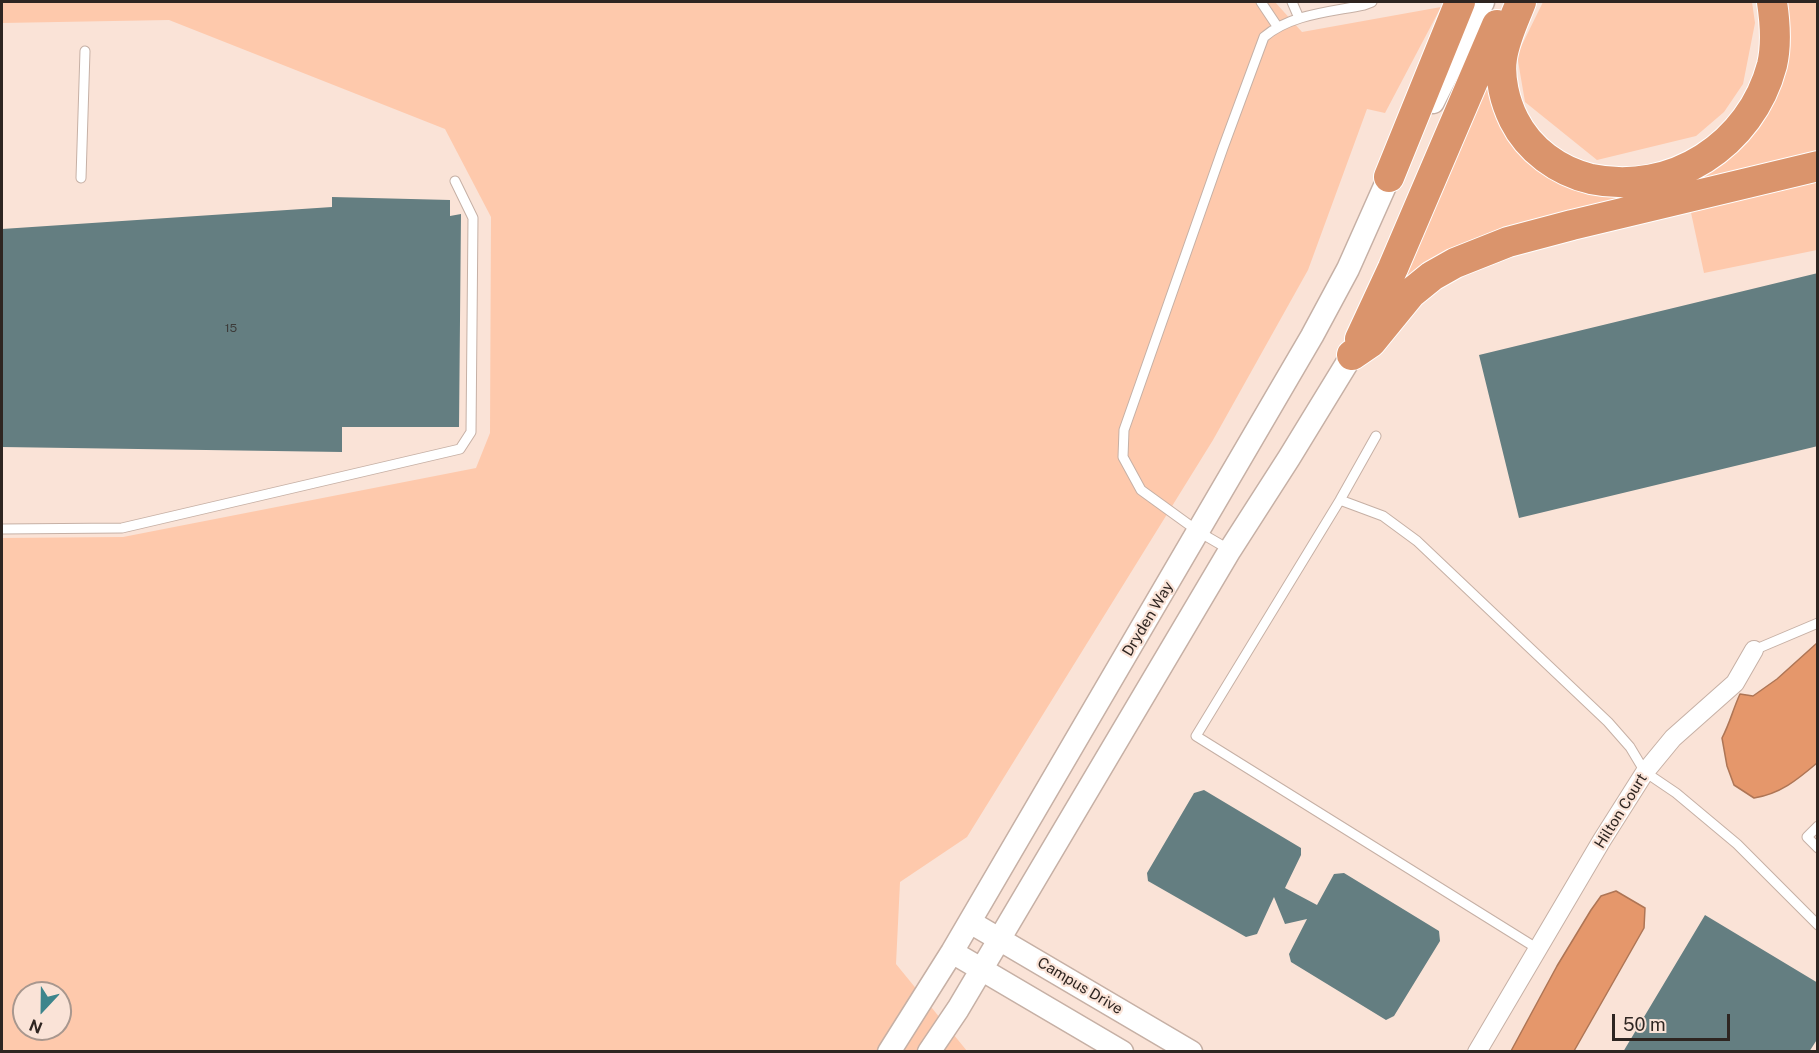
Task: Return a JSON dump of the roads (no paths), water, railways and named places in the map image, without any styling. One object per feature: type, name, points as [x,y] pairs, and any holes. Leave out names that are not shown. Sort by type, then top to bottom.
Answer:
[{"type":"highway","points":[[1389,177],[1460,2]]},
{"type":"highway","points":[[1352,355],[1393,268],[1508,2]]},
{"type":"highway","points":[[1521,2],[1510,28],[1502,59],[1504,92],[1510,112],[1520,131],[1542,155],[1560,167],[1579,176],[1623,183],[1656,180],[1677,173],[1714,152],[1738,130],[1760,96],[1772,63],[1775,41],[1772,2]]},
{"type":"highway","points":[[1352,355],[1371,342],[1411,293],[1432,276],[1455,262],[1508,242],[1572,225],[1818,166]]},
{"type":"street","name":"Dryden Way","points":[[889,1052],[952,952],[1199,532],[1333,298],[1389,177],[1426,117],[1483,2]]},
{"type":"street","points":[[929,1052],[958,1010],[1230,550],[1352,355]]},
{"type":"street","name":"Hilton Court","points":[[1477,1052],[1644,772],[1673,738],[1736,683],[1754,650]]},
{"type":"street","name":"Campus Drive","points":[[970,921],[1191,1052]]},
{"type":"street","points":[[952,952],[1122,1052]]},
{"type":"lane","points":[[1261,2],[1277,26]]},
{"type":"lane","points":[[1292,2],[1299,18]]},
{"type":"lane","points":[[1230,550],[1199,532],[1141,490],[1123,457],[1124,430],[1264,37],[1277,26],[1299,18],[1372,2]]},
{"type":"lane","points":[[81,177],[85,51]]},
{"type":"lane","points":[[2,529],[122,528],[460,449],[471,432],[472,218],[455,181]]},
{"type":"lane","points":[[1376,436],[1340,500],[1196,736],[1538,949]]},
{"type":"lane","points":[[1340,500],[1383,516],[1417,541],[1608,722],[1630,747],[1644,772],[1676,793],[1737,844],[1818,925]]},
{"type":"lane","name":"Hilton Court","points":[[1754,650],[1818,623]]},
{"type":"lane","points":[[1818,826],[1807,837],[1818,848]]}]
